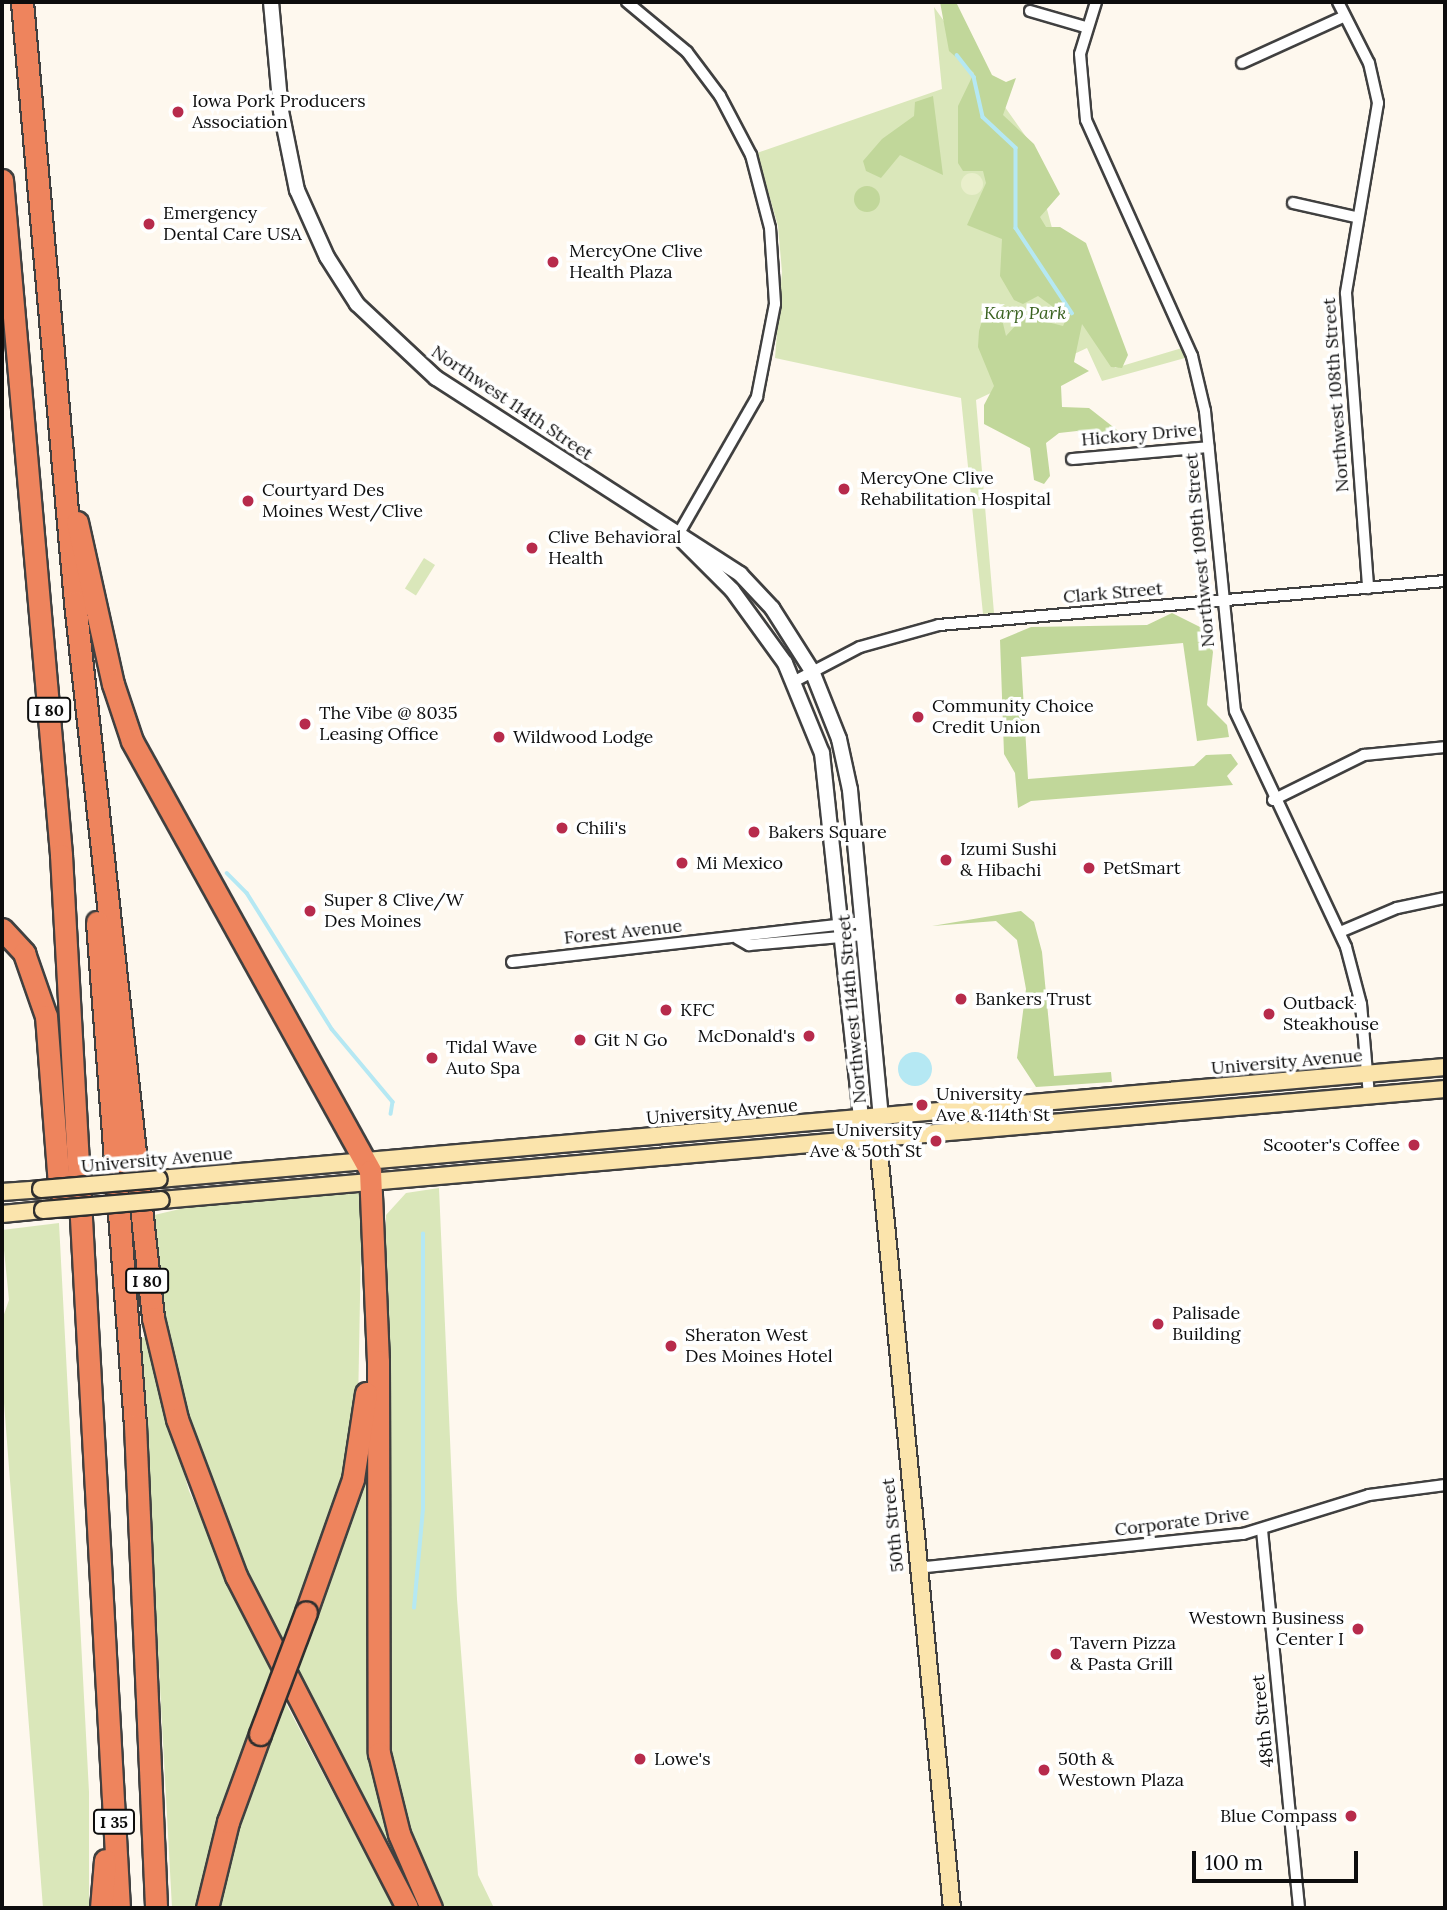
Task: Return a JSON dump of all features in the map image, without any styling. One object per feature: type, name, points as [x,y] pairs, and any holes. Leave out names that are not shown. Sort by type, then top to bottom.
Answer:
[{"type":"highway","name":"I 80","points":[[22,2],[62,468],[132,1161],[164,1372],[236,1576],[407,1908]]},
{"type":"highway","name":"I 80","points":[[2,180],[61,855],[79,1241],[109,1735],[101,1908]]},
{"type":"highway","points":[[62,468],[132,741],[370,1172],[374,1267],[379,1754],[399,1834],[431,1908]]},
{"type":"highway","name":"I 35","points":[[75,602],[77,704],[135,1425],[156,1908]]},
{"type":"highway","points":[[2,929],[24,953],[46,1016],[59,1185],[79,1241]]},
{"type":"highway","points":[[207,1908],[228,1822],[353,1479],[374,1267]]},
{"type":"highway","name":"I 35","points":[[109,1735],[119,1908]]},
{"type":"main road","name":"University Avenue","points":[[2,1214],[161,1200],[370,1172],[861,1119],[1445,1067]]},
{"type":"main road","name":"University Avenue","points":[[2,1192],[159,1179],[370,1172],[875,1139],[1445,1089]]},
{"type":"main road","name":"Northwest 114th Street","points":[[875,1139],[881,1117]]},
{"type":"main road","name":"Northwest 114th Street","points":[[861,1119],[875,1139]]},
{"type":"main road","name":"50th Street","points":[[875,1139],[953,1908]]},
{"type":"street","name":"Northwest 114th Street","points":[[271,2],[281,111],[297,190],[327,257],[357,304],[436,378],[678,536],[709,550],[750,584],[812,671],[845,762],[881,1117]]},
{"type":"street","points":[[627,2],[687,52],[720,96],[751,155],[771,228],[775,304],[757,397],[678,536]]},
{"type":"street","name":"Northwest 109th Street","points":[[1096,2],[1085,27],[1080,76],[1086,120],[1182,327],[1208,447],[1235,711],[1273,800],[1340,932],[1361,1004],[1369,1095]]},
{"type":"street","name":"Northwest 108th Street","points":[[1338,2],[1343,17],[1369,63],[1378,103],[1355,217],[1348,343],[1368,588]]},
{"type":"street","points":[[1030,11],[1085,27]]},
{"type":"street","points":[[1242,63],[1343,17]]},
{"type":"street","points":[[1293,203],[1355,217]]},
{"type":"street","name":"Hickory Drive","points":[[1072,458],[1208,447]]},
{"type":"street","name":"Northwest 114th Street","points":[[678,536],[757,621],[795,681],[830,790],[861,1119]]},
{"type":"street","name":"Clark Street","points":[[795,681],[860,647],[939,625],[1445,581]]},
{"type":"street","points":[[1273,800],[1364,755],[1445,747]]},
{"type":"street","points":[[1340,932],[1397,908],[1445,898]]},
{"type":"street","name":"Forest Avenue","points":[[512,962],[738,939],[748,932],[863,929]]},
{"type":"street","name":"Corporate Drive","points":[[917,1568],[1262,1530],[1369,1495],[1445,1485]]},
{"type":"street","name":"48th Street","points":[[1262,1530],[1299,1908]]},
{"type":"green space","name":"Karp Park","points":[[940,2],[956,2],[992,75],[1006,82],[1016,78],[1003,115],[1034,144],[1060,194],[1040,217],[1046,227],[1060,227],[1086,243],[1128,355],[1122,368],[1111,367],[1082,324],[1074,362],[1089,371],[1061,386],[1062,407],[1089,408],[1126,437],[1107,442],[1077,431],[1059,433],[1046,443],[1050,476],[1044,484],[1034,480],[1030,448],[984,424],[984,405],[994,386],[978,347],[979,331],[984,314],[1000,311],[1006,336],[1024,316],[1063,326],[1067,317],[1038,296],[1023,304],[1014,300],[1000,276],[1002,239],[967,225],[986,183],[983,171],[963,171],[958,163],[958,106],[974,73],[949,51]]},
{"type":"green space","points":[[934,7],[1029,141],[1057,247],[1115,368],[1182,348],[1185,358],[1102,381],[1087,348],[976,400],[994,613],[983,614],[961,398],[775,358],[782,272],[778,226],[757,153],[942,89]]},
{"type":"green space","points":[[933,96],[943,175],[900,155],[881,178],[866,171],[863,161],[882,139],[914,116],[915,102]]},
{"type":"green space","points":[[968,173],[976,173],[983,180],[983,188],[976,195],[968,195],[961,188],[961,180]]},
{"type":"green space","points":[[867,186],[876,190],[880,199],[876,208],[867,212],[858,208],[854,199],[858,190]]},
{"type":"green space","points":[[424,558],[435,565],[416,595],[405,589]]},
{"type":"green space","points":[[1172,613],[1206,630],[1213,652],[1207,705],[1227,725],[1229,737],[1197,741],[1183,643],[1021,657],[1028,779],[1194,766],[1206,755],[1231,754],[1238,764],[1227,776],[1233,785],[1031,801],[1018,808],[1015,773],[1004,754],[1000,640],[1031,627],[1147,625]]},
{"type":"green space","points":[[1021,911],[1034,922],[1042,952],[1054,1076],[1111,1072],[1112,1082],[1036,1087],[1017,1058],[1026,989],[1017,940],[996,921],[932,926]]},
{"type":"green space","points":[[439,1188],[457,1599],[478,1875],[494,1908],[439,1908],[410,1840],[385,1739],[386,1215],[406,1193]]},
{"type":"green space","points":[[362,1190],[358,1407],[347,1476],[284,1651],[235,1546],[190,1419],[163,1310],[150,1216],[197,1205]]},
{"type":"green space","points":[[59,1223],[89,1792],[89,1908],[43,1908],[2,1377],[2,1320],[9,1300],[2,1230]]},
{"type":"green space","points":[[147,1337],[189,1491],[274,1676],[203,1908],[172,1908],[141,1338]]},
{"type":"green space","points":[[369,1452],[368,1723],[380,1802],[403,1864],[398,1866],[293,1667]]},
{"type":"green space","points":[[282,1696],[394,1908],[211,1908]]},
{"type":"water","points":[[915,1052],[927,1057],[932,1069],[927,1081],[915,1086],[903,1081],[898,1069],[903,1057]]},
{"type":"waterway","points":[[957,55],[974,77],[983,117],[1016,148],[1016,228],[1072,313]]},
{"type":"waterway","points":[[227,873],[247,893],[332,1029],[393,1102],[391,1114]]},
{"type":"waterway","points":[[414,1608],[423,1510],[423,1234]]},
{"type":"place","name":"Iowa Pork Producers Association","points":[[178,112]]},
{"type":"place","name":"Emergency Dental Care USA","points":[[149,224]]},
{"type":"place","name":"MercyOne Clive Health Plaza","points":[[553,262]]},
{"type":"place","name":"MercyOne Clive Rehabilitation Hospital","points":[[844,489]]},
{"type":"place","name":"Courtyard Des Moines West/Clive","points":[[248,501]]},
{"type":"place","name":"Clive Behavioral Health","points":[[532,548]]},
{"type":"place","name":"Community Choice Credit Union","points":[[918,717]]},
{"type":"place","name":"The Vibe @ 8035 Leasing Office","points":[[305,724]]},
{"type":"place","name":"Wildwood Lodge","points":[[499,737]]},
{"type":"place","name":"Chili's","points":[[562,828]]},
{"type":"place","name":"Bakers Square","points":[[754,832]]},
{"type":"place","name":"Izumi Sushi & Hibachi","points":[[946,860]]},
{"type":"place","name":"Mi Mexico","points":[[682,863]]},
{"type":"place","name":"PetSmart","points":[[1089,868]]},
{"type":"place","name":"Super 8 Clive/W Des Moines","points":[[310,911]]},
{"type":"place","name":"Bankers Trust","points":[[961,999]]},
{"type":"place","name":"KFC","points":[[666,1010]]},
{"type":"place","name":"Outback Steakhouse","points":[[1269,1014]]},
{"type":"place","name":"McDonald's","points":[[809,1036]]},
{"type":"place","name":"Git N Go","points":[[580,1040]]},
{"type":"place","name":"Tidal Wave Auto Spa","points":[[432,1058]]},
{"type":"place","name":"University Ave & 114th St","points":[[922,1105]]},
{"type":"place","name":"University Ave & 50th St","points":[[936,1141]]},
{"type":"place","name":"Scooter's Coffee","points":[[1414,1145]]},
{"type":"place","name":"Palisade Building","points":[[1158,1324]]},
{"type":"place","name":"Sheraton West Des Moines Hotel","points":[[671,1346]]},
{"type":"place","name":"Westown Business Center I","points":[[1358,1629]]},
{"type":"place","name":"Tavern Pizza & Pasta Grill","points":[[1056,1654]]},
{"type":"place","name":"Lowe's","points":[[640,1759]]},
{"type":"place","name":"50th & Westown Plaza","points":[[1044,1770]]},
{"type":"place","name":"Blue Compass","points":[[1351,1816]]}]
